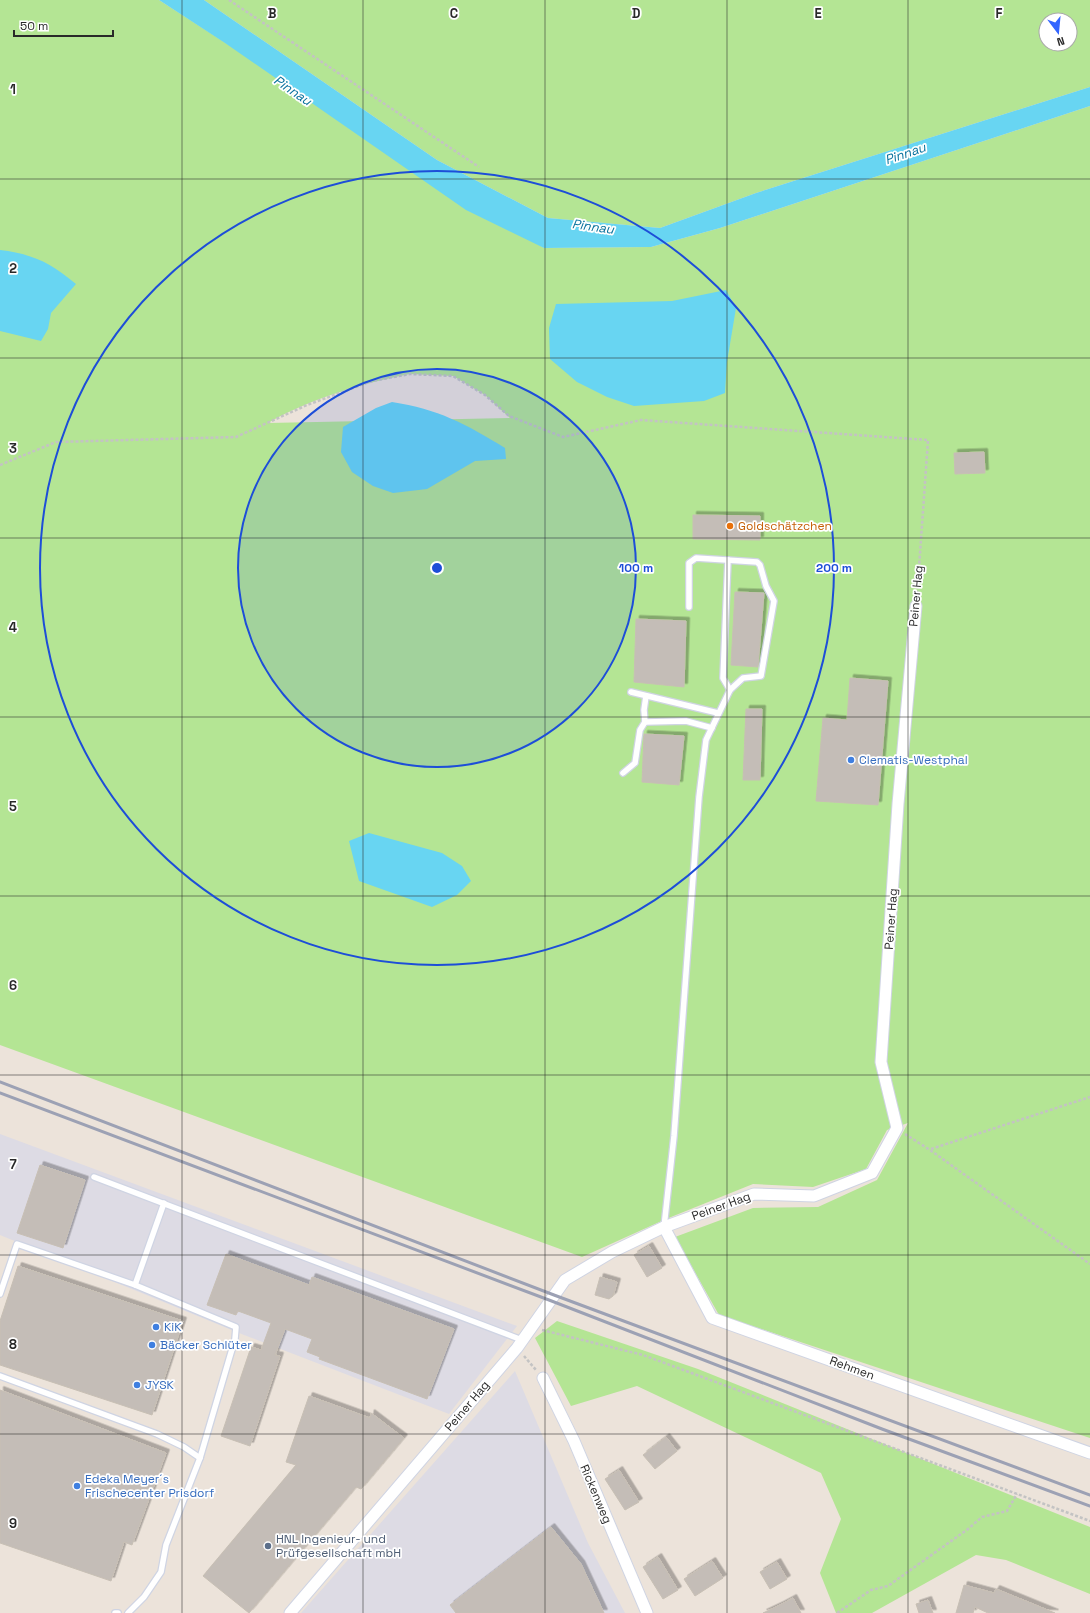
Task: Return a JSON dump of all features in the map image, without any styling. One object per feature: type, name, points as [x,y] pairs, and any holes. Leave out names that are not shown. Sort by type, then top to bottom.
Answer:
[{"type":"street","name":"Peiner Hag","points":[[290,1613],[519,1344],[565,1280],[612,1252],[664,1227],[754,1194],[814,1196],[872,1173],[897,1128],[881,1062],[898,804],[916,606]]},
{"type":"street","name":"Rehmen","points":[[664,1227],[712,1318],[1090,1453]]},
{"type":"street","name":"Rickenweg","points":[[543,1378],[574,1441],[647,1613]]},
{"type":"lane","points":[[664,1227],[674,1136],[699,797],[706,740],[730,690],[744,678],[761,676],[774,601],[766,586],[760,565],[757,562],[696,558],[689,563],[689,607]]},
{"type":"lane","points":[[728,560],[723,678],[730,690]]},
{"type":"lane","points":[[631,692],[718,713]]},
{"type":"lane","points":[[624,773],[635,763],[640,730],[645,722],[644,710],[646,696]]},
{"type":"lane","points":[[645,722],[686,721],[712,728]]},
{"type":"lane","points":[[94,1177],[164,1203],[519,1344]]},
{"type":"lane","points":[[135,1285],[164,1203]]},
{"type":"lane","points":[[0,1294],[17,1244],[135,1285],[236,1327],[235,1339],[200,1458],[166,1545],[161,1572],[144,1597],[128,1613]]},
{"type":"lane","points":[[0,1376],[157,1434],[184,1447],[200,1458]]},
{"type":"path","points":[[229,0],[479,167]]},
{"type":"path","name":"Peiner Hag","points":[[0,465],[56,442],[236,436],[307,405],[364,384],[410,374],[453,376],[485,395],[509,416],[563,437],[641,420],[928,440],[916,606]]},
{"type":"path","points":[[930,1150],[1090,1097]]},
{"type":"path","points":[[897,1128],[1090,1264]]},
{"type":"path","points":[[530,1327],[643,1355],[1090,1521]]},
{"type":"path","points":[[519,1344],[543,1378]]},
{"type":"path","points":[[837,1613],[871,1590],[888,1586],[968,1529],[982,1517],[1007,1511],[1017,1494]]},
{"type":"shaded area","points":[[0,1134],[517,1326],[449,1414],[244,1335],[0,1235]]},
{"type":"shaded area","points":[[515,1371],[588,1543],[625,1613],[301,1613]]},
{"type":"green space","points":[[0,0],[159,0],[544,248],[651,247],[720,228],[1090,106],[1090,1438],[719,1315],[675,1237],[753,1208],[818,1207],[877,1180],[908,1123],[887,1130],[866,1169],[813,1187],[753,1184],[666,1219],[582,1257],[0,1045]],"holes":[[[410,374],[453,376],[485,395],[510,418],[268,423],[284,414],[319,399],[374,382]]]},
{"type":"green space","points":[[204,0],[1090,0],[1090,87],[756,193],[660,228],[548,218],[437,160]]},
{"type":"green space","points":[[557,1321],[698,1369],[1090,1527],[1090,1594],[1006,1560],[976,1555],[872,1613],[836,1613],[820,1573],[841,1519],[821,1473],[637,1386],[571,1406],[535,1338]]},
{"type":"water","name":"Pinnau","points":[[159,0],[204,0],[437,160],[548,218],[660,228],[756,193],[1090,87],[1090,106],[720,228],[651,247],[544,248],[466,210],[225,43]]},
{"type":"water","points":[[0,250],[32,257],[50,265],[76,284],[51,313],[48,329],[41,341],[0,331]]},
{"type":"water","points":[[726,290],[736,308],[727,362],[725,393],[704,401],[634,406],[607,397],[577,382],[550,359],[549,328],[556,304],[672,301]]},
{"type":"water","points":[[392,402],[438,413],[464,425],[505,448],[506,459],[475,461],[427,489],[393,493],[373,486],[352,472],[341,452],[343,427],[376,408]]},
{"type":"water","points":[[369,833],[442,853],[462,866],[471,881],[457,895],[432,907],[359,881],[349,841]]},
{"type":"building","points":[[984,452],[985,473],[955,474],[954,453]]},
{"type":"building","points":[[693,515],[760,516],[760,540],[693,539]]},
{"type":"building","points":[[735,592],[764,593],[758,667],[731,665]]},
{"type":"building","points":[[636,619],[686,621],[684,687],[634,682]]},
{"type":"building","name":"Clematis-Westphal","points":[[850,678],[888,681],[878,805],[816,801],[823,718],[847,720]]},
{"type":"building","points":[[746,709],[762,709],[760,780],[743,780]]},
{"type":"building","points":[[644,734],[684,736],[679,785],[642,782]]},
{"type":"building","points":[[40,1165],[85,1180],[63,1248],[17,1233]]},
{"type":"building","points":[[649,1246],[662,1268],[647,1277],[634,1255]]},
{"type":"building","points":[[226,1254],[309,1285],[312,1277],[454,1329],[427,1399],[319,1359],[320,1357],[307,1352],[312,1339],[285,1329],[275,1355],[280,1356],[250,1446],[221,1436],[251,1347],[261,1350],[271,1323],[238,1311],[236,1315],[207,1305]]},
{"type":"building","points":[[18,1266],[183,1321],[152,1415],[0,1365],[0,1321]]},
{"type":"building","points":[[600,1277],[617,1282],[613,1296],[609,1299],[595,1295]]},
{"type":"building","name":"Edeka Meyer´s Frischecenter Prisdorf","points":[[0,1390],[166,1453],[132,1545],[124,1542],[111,1581],[0,1543]]},
{"type":"building","points":[[309,1396],[370,1418],[371,1413],[404,1438],[361,1489],[356,1487],[249,1613],[203,1576],[296,1465],[286,1462]]},
{"type":"building","points":[[666,1437],[677,1451],[655,1469],[643,1455]]},
{"type":"building","points":[[619,1470],[639,1502],[625,1510],[605,1479]]},
{"type":"building","points":[[551,1527],[581,1564],[604,1613],[456,1613],[450,1605]]},
{"type":"building","points":[[658,1557],[678,1590],[663,1599],[643,1567]]},
{"type":"building","points":[[712,1561],[723,1578],[695,1596],[684,1579]]},
{"type":"building","points":[[777,1562],[787,1579],[770,1589],[760,1572]]},
{"type":"building","points":[[964,1585],[994,1593],[996,1589],[1055,1613],[988,1613],[975,1607],[973,1613],[956,1613]]},
{"type":"building","points":[[793,1598],[801,1613],[763,1613],[780,1605]]},
{"type":"building","points":[[928,1600],[933,1613],[919,1613],[916,1604]]},
{"type":"railway","points":[[0,1082],[554,1295],[1090,1495]]},
{"type":"railway","points":[[0,1093],[549,1300],[882,1429],[1090,1506]]},
{"type":"place","name":"Goldschätzchen","points":[[730,526]]},
{"type":"place","name":"Clematis-Westphal","points":[[851,760]]},
{"type":"place","name":"KiK","points":[[156,1327]]},
{"type":"place","name":"Bäcker Schlüter","points":[[152,1345]]},
{"type":"place","name":"JYSK","points":[[137,1385]]},
{"type":"place","name":"Edeka Meyer´s Frischecenter Prisdorf","points":[[77,1486]]},
{"type":"place","name":"HNL Ingenieur- und Prüfgesellschaft mbH","points":[[268,1546]]}]
